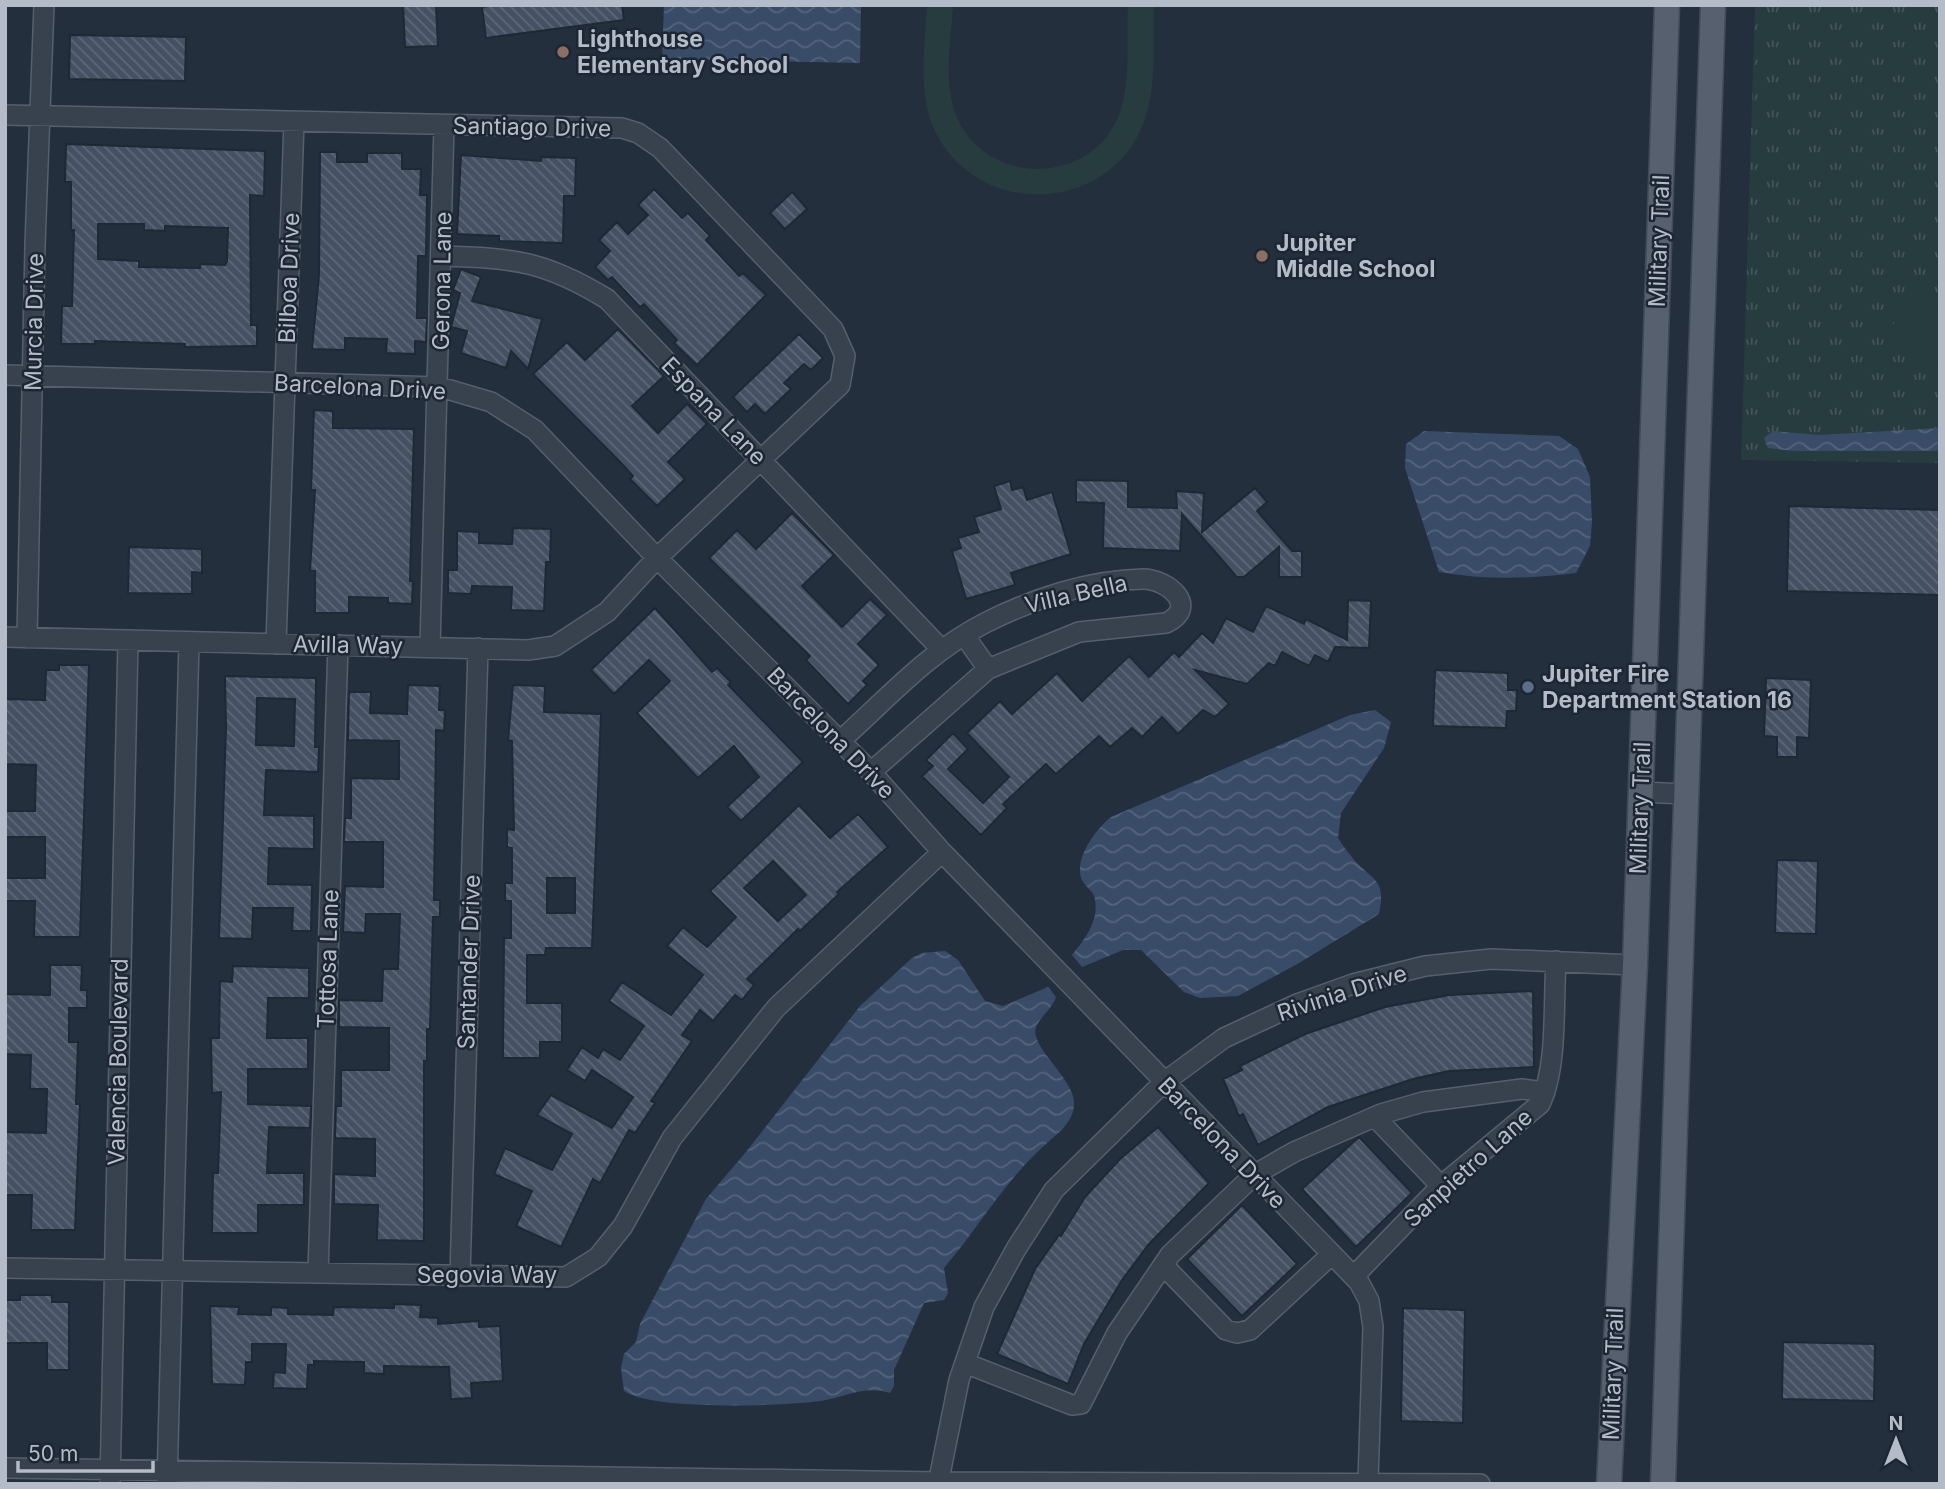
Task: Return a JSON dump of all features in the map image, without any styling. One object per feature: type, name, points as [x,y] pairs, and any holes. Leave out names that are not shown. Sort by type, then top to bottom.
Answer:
[{"type":"main road","name":"Military Trail","points":[[1609,1484],[1635,965],[1667,5]]},
{"type":"main road","name":"Military Trail","points":[[1663,1484],[1713,5]]},
{"type":"street","name":"Murcia Drive","points":[[27,638],[44,5]]},
{"type":"street","name":"Santiago Drive","points":[[5,115],[622,128],[638,133],[660,148],[824,319],[833,329],[845,356],[840,385],[763,461],[657,558]]},
{"type":"street","name":"Bilboa Drive","points":[[276,644],[294,122]]},
{"type":"street","name":"Gerona Lane","points":[[430,647],[444,125]]},
{"type":"street","name":"Espana Lane","points":[[442,256],[508,257],[540,264],[573,278],[607,299],[941,649]]},
{"type":"street","name":"Barcelona Drive","points":[[5,375],[439,387],[491,402],[535,430],[657,558],[841,740],[942,852],[1163,1083],[1354,1276],[1369,1301],[1373,1327],[1368,1481]]},
{"type":"street","name":"Avilla Way","points":[[5,638],[528,650],[555,646],[607,612],[657,558]]},
{"type":"street","name":"Villa Bella","points":[[841,740],[941,649],[1017,607],[1097,585],[1156,580],[1167,584],[1179,598],[1177,614],[1166,623],[1079,632],[988,669],[871,772]]},
{"type":"street","points":[[964,635],[988,669]]},
{"type":"street","name":"Valencia Boulevard","points":[[110,1476],[112,1269],[128,640]]},
{"type":"street","points":[[167,1477],[189,642]]},
{"type":"street","name":"Tottosa Lane","points":[[318,1273],[338,645]]},
{"type":"street","name":"Santander Drive","points":[[460,1276],[478,648]]},
{"type":"street","points":[[1641,792],[1686,794]]},
{"type":"street","name":"Segovia Way","points":[[5,1268],[566,1277],[598,1257],[622,1226],[672,1138],[776,1008],[942,852]]},
{"type":"street","name":"Rivinia Drive","points":[[938,1483],[965,1363],[984,1307],[1054,1190],[1163,1083],[1224,1038],[1297,1004],[1353,984],[1425,966],[1491,959],[1635,965]]},
{"type":"street","name":"Sanpietro Lane","points":[[1354,1276],[1441,1186],[1539,1104],[1545,1092],[1556,961]]},
{"type":"street","points":[[965,1363],[1072,1405],[1081,1404],[1118,1334],[1163,1265],[1254,1175],[1294,1152],[1375,1117],[1423,1102],[1522,1089],[1545,1092]]},
{"type":"street","points":[[1375,1117],[1441,1186]]},
{"type":"street","points":[[1163,1265],[1226,1330],[1237,1333],[1250,1330],[1332,1254]]},
{"type":"street","points":[[5,1468],[110,1476],[167,1477],[938,1483],[1368,1481],[1480,1484]]},
{"type":"green space","points":[[927,5],[953,5],[949,80],[959,122],[975,143],[995,158],[1018,167],[1043,169],[1067,164],[1089,153],[1107,136],[1120,112],[1126,87],[1128,5],[1154,5],[1151,94],[1144,122],[1127,152],[1103,175],[1074,189],[1043,194],[1011,192],[981,180],[955,160],[935,131],[929,117],[923,70]]},
{"type":"green space","points":[[1755,5],[1940,5],[1940,463],[1741,460]]},
{"type":"green space","points":[[1924,292],[1931,296],[1938,314],[1940,368],[1925,362],[1893,329],[1895,315]]},
{"type":"water","points":[[664,5],[861,5],[860,63],[662,59]]},
{"type":"water","points":[[1940,428],[1940,450],[1935,451],[1794,451],[1768,448],[1764,438],[1773,431],[1820,435]]},
{"type":"water","points":[[1424,431],[1559,436],[1578,449],[1590,477],[1592,522],[1590,546],[1576,573],[1508,578],[1439,572],[1405,468],[1406,444]]},
{"type":"water","points":[[1375,710],[1391,722],[1384,748],[1341,813],[1338,838],[1380,888],[1379,914],[1299,963],[1238,996],[1200,998],[1184,992],[1141,950],[1123,950],[1082,967],[1072,955],[1094,921],[1096,904],[1093,894],[1081,878],[1081,861],[1093,836],[1111,817],[1350,715]]},
{"type":"water","points":[[945,951],[958,960],[985,1001],[1003,1006],[1048,987],[1056,997],[1038,1023],[1036,1035],[1044,1052],[1072,1092],[1074,1108],[1065,1126],[1031,1158],[1005,1188],[944,1268],[948,1293],[944,1300],[924,1303],[894,1370],[894,1386],[890,1393],[872,1390],[803,1403],[720,1405],[662,1402],[624,1391],[621,1368],[624,1354],[636,1342],[640,1324],[706,1199],[860,1006],[912,958],[922,953]]},
{"type":"building","points":[[403,5],[436,5],[438,46],[405,47]]},
{"type":"building","points":[[622,5],[624,20],[486,38],[482,7]]},
{"type":"building","points":[[70,35],[186,37],[185,81],[69,79]]},
{"type":"building","points":[[66,144],[265,151],[264,196],[250,195],[251,325],[257,325],[257,346],[185,347],[185,344],[95,341],[95,344],[61,344],[62,306],[72,306],[74,230],[71,230],[71,182],[65,182]],"holes":[[[98,224],[144,224],[144,230],[165,231],[165,226],[228,228],[227,261],[225,265],[200,264],[200,268],[139,267],[139,261],[98,259]]]},
{"type":"building","points":[[320,152],[337,152],[337,162],[367,162],[367,153],[402,153],[402,169],[421,169],[420,195],[427,195],[426,256],[418,256],[417,318],[427,318],[426,342],[415,341],[415,354],[386,353],[387,339],[345,338],[345,350],[312,349],[319,275]]},
{"type":"building","points":[[461,155],[541,161],[541,157],[576,158],[575,196],[564,196],[563,243],[499,241],[499,236],[457,234]]},
{"type":"building","points":[[654,189],[682,218],[688,213],[710,236],[706,240],[739,276],[743,273],[766,295],[697,365],[674,343],[677,340],[644,304],[640,307],[612,277],[608,280],[595,267],[610,251],[599,240],[617,222],[628,234],[648,215],[638,205]]},
{"type":"building","points":[[792,192],[807,209],[785,229],[770,213]]},
{"type":"building","points":[[461,269],[481,277],[472,301],[542,319],[528,369],[511,351],[506,368],[461,353],[467,331],[451,327],[460,293],[453,290]]},
{"type":"building","points":[[618,329],[664,376],[632,406],[658,433],[687,404],[707,424],[668,462],[685,479],[657,506],[630,479],[633,476],[624,466],[533,374],[567,342],[585,360]]},
{"type":"building","points":[[799,334],[823,358],[811,370],[804,364],[784,383],[791,389],[765,414],[755,404],[747,412],[733,397]]},
{"type":"building","points":[[314,410],[333,411],[333,428],[414,429],[410,581],[413,581],[412,604],[388,603],[388,598],[349,597],[349,613],[315,613],[315,571],[310,571],[315,490],[311,490]]},
{"type":"building","points":[[1076,480],[1128,481],[1128,507],[1177,508],[1176,491],[1204,493],[1202,532],[1255,488],[1267,502],[1257,511],[1292,551],[1302,551],[1302,577],[1279,577],[1279,547],[1244,577],[1237,577],[1182,514],[1180,551],[1103,548],[1104,503],[1076,502]]},
{"type":"building","points":[[1010,481],[1012,490],[1023,487],[1027,500],[1052,492],[1071,554],[1011,573],[1015,585],[966,599],[952,551],[961,548],[958,538],[979,532],[974,517],[1001,509],[994,486]]},
{"type":"building","points":[[1789,506],[1940,510],[1940,595],[1787,591]]},
{"type":"building","points":[[792,513],[834,555],[802,586],[842,627],[870,599],[887,615],[858,644],[879,665],[863,681],[867,685],[848,704],[806,660],[810,656],[709,558],[737,530],[756,549]]},
{"type":"building","points":[[513,528],[551,529],[550,562],[546,562],[544,611],[511,610],[512,587],[472,586],[471,594],[448,593],[448,570],[457,570],[457,531],[479,532],[479,543],[512,544]]},
{"type":"building","points":[[129,547],[202,549],[202,573],[192,572],[192,594],[128,593]]},
{"type":"building","points":[[1348,600],[1371,601],[1369,648],[1335,647],[1328,662],[1315,655],[1309,666],[1282,652],[1275,666],[1269,663],[1247,684],[1195,670],[1229,704],[1215,717],[1203,710],[1178,734],[1162,717],[1142,737],[1132,728],[1110,747],[1099,736],[1056,774],[1046,764],[1003,804],[1007,808],[981,835],[922,776],[933,766],[926,760],[953,733],[968,749],[948,769],[983,803],[1009,777],[967,733],[1000,701],[1012,714],[1057,673],[1082,701],[1129,656],[1149,677],[1174,652],[1179,657],[1202,633],[1213,643],[1226,618],[1253,632],[1266,606],[1304,624],[1306,619],[1347,640]]},
{"type":"building","points":[[655,608],[712,672],[717,668],[731,682],[728,685],[803,762],[741,821],[727,807],[759,777],[734,746],[698,778],[637,713],[670,681],[649,660],[614,694],[591,670]]},
{"type":"building","points":[[59,665],[89,665],[80,937],[34,937],[35,901],[5,901],[5,878],[45,878],[45,837],[5,837],[5,811],[35,811],[36,765],[5,764],[5,699],[45,700],[46,670],[59,670]]},
{"type":"building","points":[[1435,670],[1508,673],[1508,690],[1517,690],[1516,711],[1507,711],[1506,728],[1433,726]]},
{"type":"building","points":[[225,676],[316,678],[315,747],[319,747],[318,772],[266,770],[264,815],[314,816],[314,849],[269,848],[268,884],[312,885],[311,931],[292,931],[293,908],[253,908],[252,939],[219,938],[226,728]],"holes":[[[257,698],[295,699],[294,746],[256,745]]]},
{"type":"building","points":[[1766,678],[1811,680],[1809,738],[1797,737],[1797,757],[1777,757],[1777,737],[1764,736]]},
{"type":"building","points":[[408,685],[440,686],[439,710],[445,710],[444,731],[436,730],[434,900],[440,900],[440,917],[433,917],[430,1029],[427,1029],[427,1061],[424,1061],[424,1241],[377,1240],[378,1205],[334,1204],[334,1174],[375,1176],[375,1139],[335,1138],[336,1106],[341,1106],[341,1070],[389,1070],[389,1028],[339,1027],[339,1000],[382,1001],[383,969],[398,969],[400,914],[366,914],[365,933],[343,932],[345,886],[383,887],[383,842],[344,842],[345,818],[351,818],[351,778],[399,779],[399,741],[348,740],[349,692],[371,692],[370,713],[407,714]]},
{"type":"building","points":[[513,685],[545,686],[544,712],[601,714],[592,948],[546,948],[545,955],[527,955],[527,1003],[562,1003],[562,1042],[540,1042],[540,1058],[503,1058],[504,938],[511,938],[511,901],[505,901],[505,883],[512,883],[512,848],[507,847],[507,829],[514,830],[512,741],[508,740]],"holes":[[[547,878],[575,878],[575,913],[547,913]]]},
{"type":"building","points":[[799,805],[830,838],[858,814],[888,847],[747,979],[754,985],[742,1000],[735,995],[713,1021],[700,1010],[682,1035],[692,1041],[651,1101],[655,1103],[635,1133],[629,1130],[600,1183],[593,1179],[561,1247],[516,1226],[532,1191],[494,1174],[505,1148],[552,1170],[572,1134],[537,1115],[551,1095],[612,1128],[633,1097],[592,1070],[585,1081],[567,1070],[582,1047],[598,1058],[603,1049],[620,1060],[644,1026],[609,1001],[622,982],[671,1015],[703,975],[667,946],[683,927],[707,947],[736,917],[710,891]],"holes":[[[773,861],[806,895],[778,921],[744,888]]]},
{"type":"building","points":[[1777,860],[1818,861],[1816,934],[1775,933]]},
{"type":"building","points":[[50,965],[82,965],[81,990],[87,990],[87,1008],[69,1008],[69,1042],[78,1042],[76,1104],[80,1104],[75,1230],[31,1230],[32,1195],[5,1195],[5,1132],[46,1133],[47,1089],[30,1089],[31,1055],[5,1054],[5,994],[50,995]]},
{"type":"building","points":[[233,966],[309,968],[309,998],[268,998],[267,1038],[308,1038],[308,1069],[248,1069],[248,1104],[311,1106],[310,1128],[269,1127],[267,1173],[304,1173],[304,1205],[258,1205],[258,1233],[212,1233],[213,1173],[218,1173],[221,1092],[212,1093],[211,1038],[219,1038],[220,981],[232,982]]},
{"type":"building","points":[[1533,991],[1534,1067],[1449,1071],[1413,1079],[1328,1107],[1258,1145],[1243,1114],[1239,1116],[1223,1079],[1242,1070],[1240,1066],[1305,1034],[1385,1007],[1449,995]]},
{"type":"building","points":[[1158,1127],[1209,1183],[1149,1244],[1122,1280],[1084,1344],[1068,1384],[997,1354],[1035,1269],[1059,1235],[1061,1236],[1085,1197],[1120,1159]]},
{"type":"building","points":[[1359,1137],[1412,1193],[1356,1247],[1302,1189]]},
{"type":"building","points":[[1242,1205],[1297,1264],[1242,1316],[1187,1259]]},
{"type":"building","points":[[20,1295],[52,1295],[52,1302],[69,1302],[69,1370],[47,1370],[47,1343],[5,1343],[5,1300],[20,1300]]},
{"type":"building","points":[[394,1304],[421,1305],[420,1317],[438,1318],[438,1324],[479,1321],[479,1327],[500,1326],[503,1381],[471,1383],[472,1398],[451,1399],[449,1367],[384,1366],[384,1374],[364,1373],[364,1362],[314,1361],[314,1365],[308,1365],[307,1389],[273,1388],[274,1372],[285,1373],[286,1344],[252,1344],[252,1362],[246,1362],[245,1385],[212,1384],[210,1306],[239,1307],[238,1314],[271,1315],[271,1307],[288,1308],[288,1314],[333,1315],[334,1307],[394,1308]]},
{"type":"building","points":[[1403,1308],[1465,1310],[1463,1423],[1401,1421]]},
{"type":"building","points":[[1783,1342],[1875,1344],[1874,1401],[1782,1399]]},
{"type":"place","name":"Lighthouse Elementary School","points":[[563,52]]},
{"type":"place","name":"Jupiter Middle School","points":[[1262,256]]},
{"type":"place","name":"Jupiter Fire Department Station 16","points":[[1528,687]]}]
